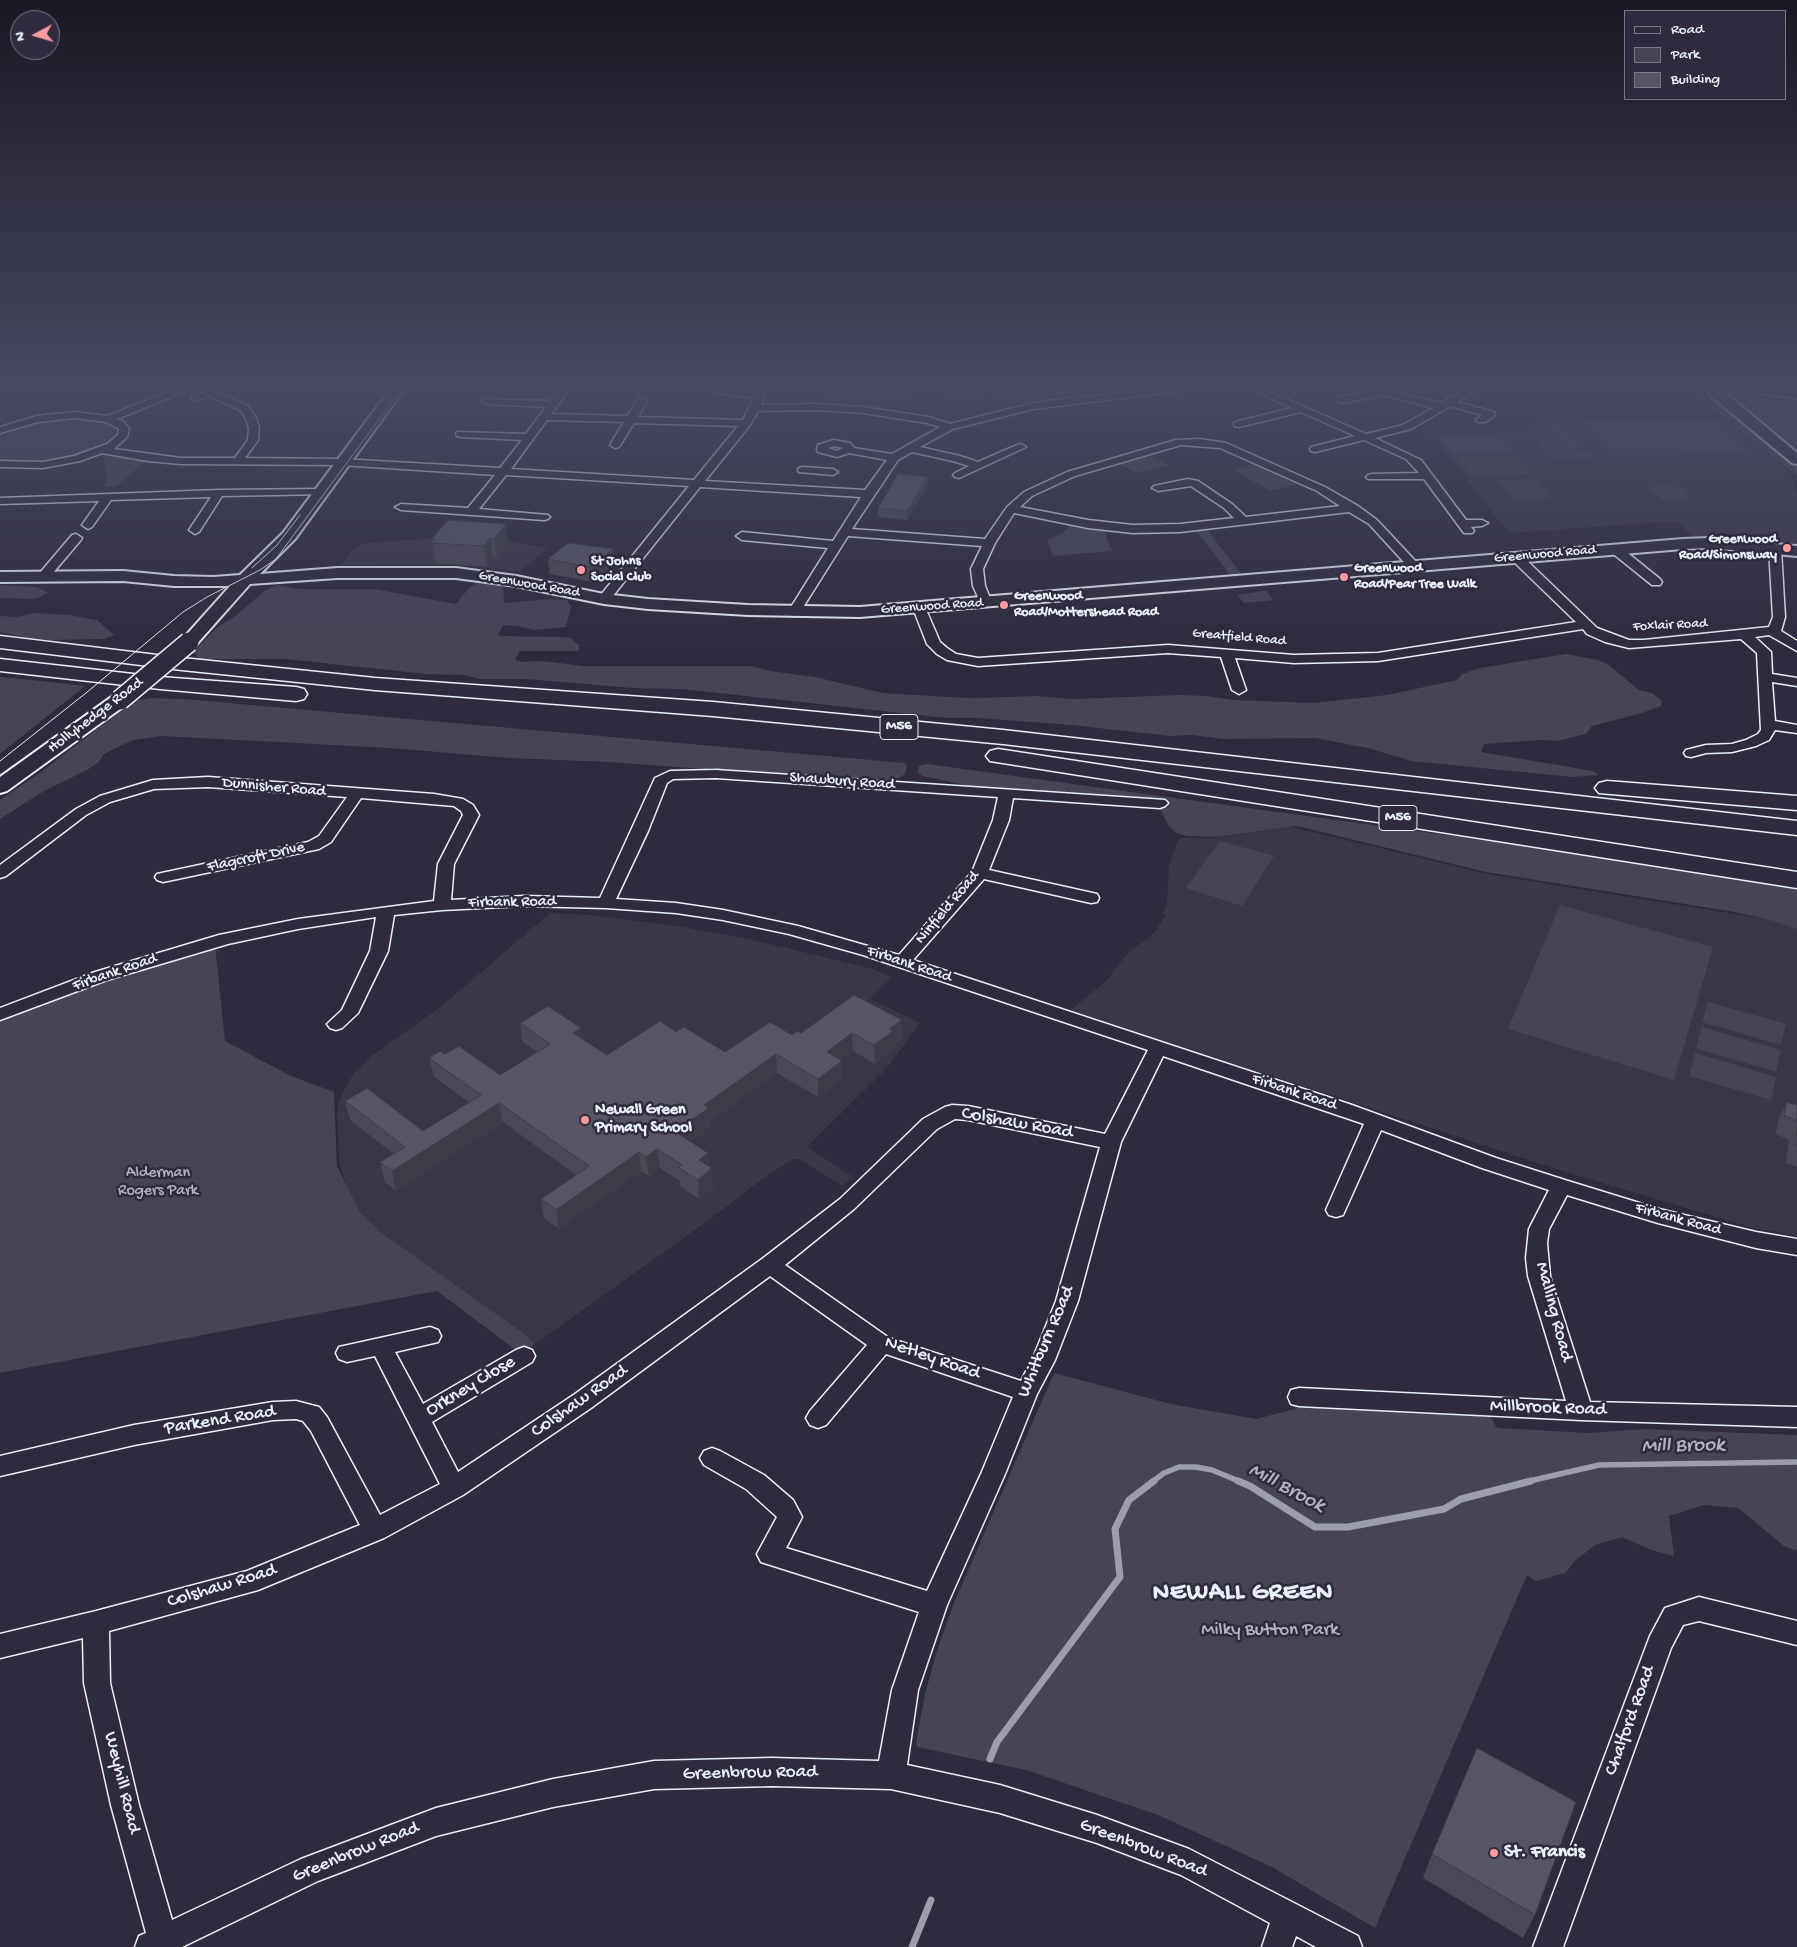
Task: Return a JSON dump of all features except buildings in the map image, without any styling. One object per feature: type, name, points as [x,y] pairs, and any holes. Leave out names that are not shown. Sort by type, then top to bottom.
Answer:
[{"type":"highway","name":"M56","points":[[0,642],[182,664],[375,684],[713,709],[1476,807],[1797,846]]},
{"type":"highway","name":"M56","points":[[0,665],[160,683],[701,726],[1797,804]]},
{"type":"highway","name":"M56","points":[[1000,746],[1797,828]]},
{"type":"highway","name":"M56","points":[[1000,746],[1797,880]]},
{"type":"street","name":"Hollyhedge Road","points":[[0,787],[120,700],[189,642],[256,575],[289,536],[334,475]]},
{"type":"street","points":[[470,513],[501,475]]},
{"type":"street","points":[[566,475],[868,494]]},
{"type":"street","points":[[604,599],[705,475]]},
{"type":"street","points":[[794,612],[882,475]]},
{"type":"street","points":[[986,603],[979,586],[977,569],[989,543],[1011,509],[1028,494],[1069,475]]},
{"type":"street","points":[[1289,475],[1321,489],[1354,508],[1373,522],[1415,567]]},
{"type":"street","points":[[1372,477],[1382,475]]},
{"type":"street","points":[[1413,475],[1427,476],[1466,527],[1482,523]]},
{"type":"street","points":[[1158,488],[1188,482],[1194,483],[1228,506],[1242,520]]},
{"type":"street","points":[[0,502],[219,493],[321,492]]},
{"type":"street","points":[[195,530],[219,493]]},
{"type":"street","points":[[88,525],[106,498]]},
{"type":"street","points":[[401,506],[470,513],[544,517]]},
{"type":"street","points":[[1011,509],[1088,524],[1133,529],[1180,528],[1354,508]]},
{"type":"street","points":[[845,532],[989,543]]},
{"type":"street","points":[[742,536],[836,545]]},
{"type":"street","points":[[63,538],[91,538]]},
{"type":"street","points":[[43,577],[76,538]]},
{"type":"street","name":"Greenwood Road","points":[[0,577],[123,576],[190,582],[256,575],[456,573],[516,581],[604,599],[695,608],[794,612],[860,612],[986,603],[1516,557],[1709,543],[1797,552]]},
{"type":"street","points":[[1775,549],[1779,616],[1775,630],[1772,631],[1797,647]]},
{"type":"street","points":[[1615,550],[1656,582]]},
{"type":"street","name":"Foxlair Road","points":[[1516,557],[1584,625],[1610,639],[1628,644],[1644,644],[1772,631]]},
{"type":"street","points":[[123,576],[256,575]]},
{"type":"street","points":[[189,642],[191,631],[215,599],[212,592],[201,585],[190,582]]},
{"type":"street","name":"Greatfield Road","points":[[919,608],[934,644],[952,658],[964,661],[996,662],[1168,649],[1226,652],[1294,659],[1378,657],[1584,625]]},
{"type":"street","points":[[1691,753],[1706,749],[1732,748],[1751,743],[1764,737],[1768,730],[1764,652],[1744,635]]},
{"type":"street","points":[[1226,652],[1239,690]]},
{"type":"street","points":[[1766,677],[1797,682]]},
{"type":"street","points":[[1767,724],[1797,729]]},
{"type":"street","name":"Shawbury Road","points":[[606,903],[640,831],[660,781],[670,775],[716,774],[1160,803]]},
{"type":"street","name":"Dunnisher Road","points":[[0,873],[81,812],[105,799],[152,785],[208,782],[458,802],[468,808],[471,815],[446,864],[442,906]]},
{"type":"street","name":"Ninfield Road","points":[[902,962],[980,873],[1001,820],[1006,793]]},
{"type":"street","name":"Flagcroft Drive","points":[[163,877],[313,846],[325,839],[356,795]]},
{"type":"street","points":[[980,873],[1091,898]]},
{"type":"street","name":"Firbank Road","points":[[1,1013],[101,976],[225,939],[298,924],[386,911],[524,901],[606,903],[676,908],[723,915],[792,930],[902,962],[1375,1121],[1489,1163],[1561,1186],[1658,1216],[1756,1240],[1797,1247]]},
{"type":"street","points":[[336,1024],[349,1013],[379,951],[386,911]]},
{"type":"street","name":"Whitburn Road","points":[[891,1775],[905,1690],[934,1605],[993,1474],[1026,1392],[1044,1360],[1067,1301],[1111,1142],[1158,1048]]},
{"type":"street","name":"Colshaw Road","points":[[0,1646],[96,1623],[249,1582],[375,1530],[454,1488],[583,1401],[770,1266],[847,1204],[930,1124],[952,1112],[968,1112],[1111,1142]]},
{"type":"street","points":[[1336,1210],[1375,1121]]},
{"type":"street","name":"Malling Road","points":[[1561,1186],[1539,1230],[1537,1258],[1539,1276],[1581,1410]]},
{"type":"street","name":"Netley Road","points":[[770,1266],[882,1344],[950,1365],[1026,1392]]},
{"type":"street","points":[[347,1353],[430,1336]]},
{"type":"street","points":[[818,1418],[882,1344]]},
{"type":"street","name":"Orkney Close","points":[[381,1346],[454,1488]]},
{"type":"street","name":"Orkney Close","points":[[417,1419],[524,1356]]},
{"type":"street","name":"Millbrook Road","points":[[1299,1397],[1581,1410],[1797,1417]]},
{"type":"street","name":"Parkend Road","points":[[0,1466],[134,1435],[273,1411],[296,1410],[310,1414],[319,1424],[375,1530]]},
{"type":"street","points":[[712,1458],[755,1482],[784,1507],[790,1517],[770,1554],[934,1605]]},
{"type":"street","name":"Chalford Road","points":[[1548,1947],[1659,1645],[1674,1616],[1699,1609],[1797,1633]]},
{"type":"street","name":"Weyhill Road","points":[[96,1623],[97,1683],[156,1943]]},
{"type":"street","name":"Greenbrow Road","points":[[156,1943],[311,1869],[436,1822],[553,1793],[654,1775],[772,1772],[891,1775],[1000,1799],[1097,1829],[1189,1864],[1288,1914],[1347,1947]]},
{"type":"street","points":[[1277,1947],[1288,1914]]},
{"type":"shaded area","points":[[1463,475],[1791,475],[1797,492],[1797,546],[1694,538],[1677,521],[1509,533]]},
{"type":"shaded area","points":[[452,537],[510,542],[548,548],[520,571],[445,564],[341,565],[352,549],[365,543]]},
{"type":"shaded area","points":[[1292,827],[1487,874],[1797,924],[1797,1236],[1753,1228],[1556,1169],[1071,1010],[1106,981],[1127,954],[1154,933],[1166,916],[1163,914],[1167,904],[1169,865],[1179,838],[1215,838]]},
{"type":"shaded area","name":"Newall Green Primary School","points":[[550,913],[590,915],[677,926],[749,939],[873,969],[892,977],[870,999],[920,1023],[887,1068],[807,1147],[853,1177],[842,1186],[800,1159],[793,1159],[762,1179],[713,1217],[535,1344],[522,1332],[382,1233],[360,1212],[348,1189],[339,1163],[337,1109],[343,1092],[354,1073],[373,1055],[442,1006]]},
{"type":"green space","points":[[129,475],[115,487],[104,487],[107,476]]},
{"type":"green space","points":[[1243,475],[1283,475],[1301,483],[1270,491]]},
{"type":"green space","points":[[1471,475],[1534,475],[1472,476]]},
{"type":"green space","points":[[1534,479],[1551,499],[1513,500],[1496,480]]},
{"type":"green space","points":[[1659,485],[1683,488],[1689,494],[1687,499],[1664,501],[1650,487]]},
{"type":"green space","points":[[1073,524],[1105,529],[1107,540],[1113,551],[1053,556],[1047,540],[1062,533]]},
{"type":"green space","points":[[1205,527],[1245,579],[1234,580],[1194,528]]},
{"type":"green space","points":[[478,583],[503,585],[504,603],[551,599],[567,600],[571,607],[566,627],[533,630],[503,625],[498,636],[570,638],[579,645],[579,651],[520,651],[515,660],[522,662],[541,661],[584,666],[751,666],[770,671],[815,677],[883,693],[932,696],[973,698],[1037,696],[1073,699],[1179,695],[1207,696],[1234,700],[1314,703],[1387,695],[1457,680],[1462,674],[1480,668],[1566,654],[1598,660],[1609,665],[1639,690],[1652,693],[1662,701],[1661,706],[1642,713],[1592,726],[1586,734],[1557,741],[1542,740],[1484,744],[1481,752],[1593,771],[1599,775],[1572,777],[1411,761],[1368,748],[1315,738],[1224,739],[1192,735],[1170,736],[1071,725],[977,718],[946,718],[682,689],[632,688],[526,679],[480,679],[464,675],[425,674],[286,659],[199,659],[194,653],[199,645],[219,626],[237,615],[263,592],[277,585],[298,589],[374,589],[456,604],[469,588]]},
{"type":"green space","points":[[0,585],[37,587],[48,593],[35,599],[0,598]]},
{"type":"green space","points":[[1267,591],[1273,600],[1246,603],[1237,595]]},
{"type":"green space","points":[[33,613],[69,615],[97,620],[114,635],[104,639],[51,640],[27,638],[0,632],[0,616],[17,617]]},
{"type":"green space","points":[[0,677],[32,680],[85,686],[0,754]]},
{"type":"green space","points":[[151,698],[184,699],[905,763],[907,767],[905,774],[899,778],[888,780],[841,779],[608,762],[510,758],[390,748],[161,736],[134,740],[104,754],[98,763],[87,770],[44,791],[0,819],[0,800],[41,772],[126,707],[138,700]]},
{"type":"green space","points":[[927,764],[1614,858],[1797,887],[1797,929],[1774,921],[1735,912],[1486,872],[1297,826],[1217,837],[1187,836],[1176,833],[1169,826],[1160,809],[1155,805],[985,789],[922,776],[918,772],[919,766]]},
{"type":"green space","points":[[1220,841],[1274,856],[1242,906],[1186,888]]},
{"type":"green space","points":[[1560,905],[1713,947],[1674,1080],[1508,1029]]},
{"type":"green space","name":"Alderman Rogers Park","points":[[215,945],[225,1041],[291,1076],[334,1092],[337,1166],[360,1212],[382,1233],[522,1332],[535,1344],[521,1354],[437,1291],[0,1373],[0,1017],[33,1002]]},
{"type":"green space","points":[[1708,1002],[1786,1024],[1781,1045],[1702,1022]]},
{"type":"green space","points":[[1702,1027],[1781,1050],[1776,1072],[1696,1048]]},
{"type":"green space","points":[[1695,1053],[1776,1077],[1771,1100],[1689,1076]]},
{"type":"green space","name":"Milky Button Park","points":[[1054,1373],[1171,1404],[1256,1419],[1295,1409],[1295,1405],[1490,1416],[1497,1428],[1588,1433],[1644,1429],[1797,1435],[1797,1551],[1784,1546],[1738,1508],[1704,1505],[1669,1516],[1674,1556],[1651,1550],[1622,1537],[1595,1545],[1576,1560],[1565,1573],[1536,1581],[1527,1575],[1375,1928],[1272,1867],[1158,1815],[1026,1770],[917,1747],[916,1742],[925,1694],[936,1654],[953,1605]]},
{"type":"waterway","name":"Mill Brook","points":[[1525,1482],[1599,1465],[1797,1462]]},
{"type":"waterway","name":"Mill Brook","points":[[1152,1482],[1164,1473],[1179,1467],[1196,1467],[1212,1470],[1241,1482]]},
{"type":"waterway","name":"Mill Brook","points":[[990,1759],[997,1742],[1120,1577],[1115,1529],[1129,1500],[1154,1481]]},
{"type":"waterway","name":"Mill Brook","points":[[1238,1481],[1250,1486],[1315,1527],[1348,1527],[1444,1509],[1461,1499],[1531,1481]]},
{"type":"waterway","name":"Mill Brook","points":[[912,1947],[931,1900]]},
{"type":"tram line","points":[[0,761],[86,693],[183,612],[207,597],[260,570],[276,559],[338,475]]},
{"type":"tram line","points":[[252,568],[277,545],[300,515]]},
{"type":"place","name":"Greenwood Road/Simonsway","points":[[1787,548]]},
{"type":"place","name":"St Johns Social Club","points":[[581,570]]},
{"type":"place","name":"Greenwood Road/Pear Tree Walk","points":[[1344,577]]},
{"type":"place","name":"Greenwood Road/Mottershead Road","points":[[1004,605]]},
{"type":"place","name":"Newall Green Primary School","points":[[585,1120]]},
{"type":"place","name":"St. Francis","points":[[1494,1853]]},
{"type":"district","name":"NEWALL GREEN","points":[[1243,1594]]}]
